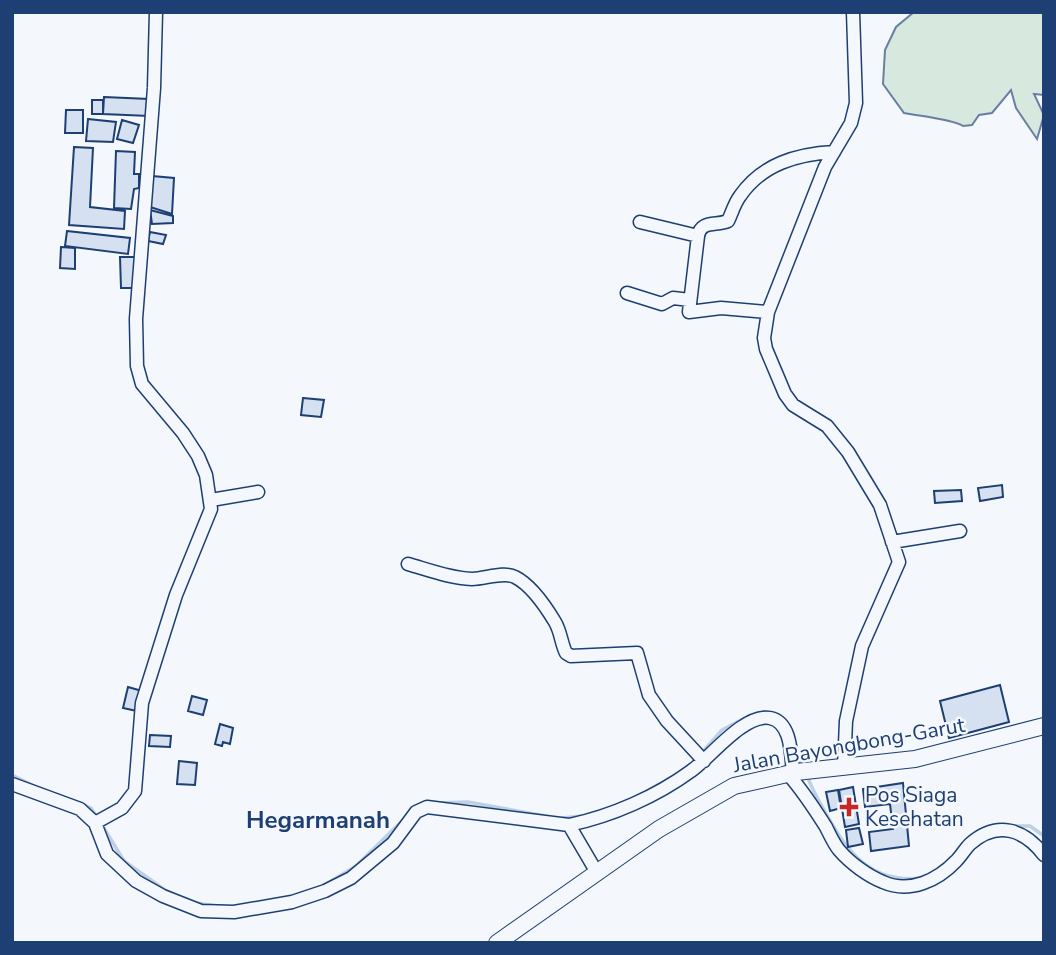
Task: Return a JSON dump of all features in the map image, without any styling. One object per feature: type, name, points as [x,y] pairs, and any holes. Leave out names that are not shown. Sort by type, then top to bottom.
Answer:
[{"type":"main road","name":"Jalan Bayongbong-Garut","points":[[498,943],[596,871],[659,829],[734,786],[792,773],[915,759],[1044,726]]},
{"type":"street","points":[[96,822],[122,808],[135,791],[142,703],[176,595],[211,509],[206,475],[198,456],[183,433],[142,384],[137,366],[136,319],[154,88],[156,12]]},
{"type":"street","points":[[844,768],[846,721],[862,646],[899,566],[880,505],[848,452],[827,426],[793,405],[785,394],[764,338],[768,312],[825,167],[850,123],[856,103],[853,12]]},
{"type":"street","points":[[768,312],[721,308],[691,313],[690,300],[700,228],[728,222],[739,196],[771,167],[810,154],[834,152]]},
{"type":"street","points":[[640,222],[698,236]]},
{"type":"street","points":[[628,293],[662,304],[673,298],[690,300]]},
{"type":"street","points":[[211,500],[258,492]]},
{"type":"street","points":[[892,542],[960,531]]},
{"type":"street","points":[[408,564],[462,578],[515,576],[535,596],[557,625],[566,653],[571,656],[637,653],[649,695],[699,757]]},
{"type":"street","points":[[12,784],[80,809],[96,822],[107,854],[136,881],[187,906],[212,913],[234,912],[292,902],[325,891],[351,878],[393,842],[421,809],[427,807],[569,825],[598,817],[654,793],[691,771],[699,757],[730,735],[755,720],[770,718],[777,721],[786,732],[792,773],[839,850],[865,872],[885,883],[905,886],[922,884],[942,874],[969,845],[997,831],[1010,830],[1023,834],[1044,855]]},
{"type":"street","points":[[569,825],[596,871]]},
{"type":"shaded area","points":[[914,12],[1044,12],[1044,95],[1034,94],[1044,115],[1037,139],[1016,108],[1011,90],[992,113],[979,115],[972,125],[963,126],[904,113],[883,84],[885,50],[896,27]]},
{"type":"building","points":[[104,97],[149,99],[149,116],[103,114]]},
{"type":"building","points":[[92,100],[103,100],[103,114],[92,114]]},
{"type":"building","points":[[66,110],[83,110],[83,133],[65,133]]},
{"type":"building","points":[[88,119],[116,122],[113,142],[86,141]]},
{"type":"building","points":[[122,120],[139,125],[133,143],[117,139]]},
{"type":"building","points":[[74,147],[93,148],[90,207],[125,211],[124,229],[69,225]]},
{"type":"building","points":[[116,151],[135,152],[134,174],[139,174],[139,188],[134,189],[131,209],[114,208]]},
{"type":"building","points":[[152,176],[174,178],[172,214],[150,207]]},
{"type":"building","points":[[150,210],[173,216],[173,223],[152,224]]},
{"type":"building","points":[[67,231],[130,238],[128,254],[65,246]]},
{"type":"building","points":[[150,232],[166,235],[163,244],[148,241]]},
{"type":"building","points":[[61,247],[75,248],[75,269],[60,268]]},
{"type":"building","points":[[120,257],[138,257],[137,288],[121,288]]},
{"type":"building","points":[[303,398],[324,400],[321,417],[301,415]]},
{"type":"building","points":[[1002,485],[1003,497],[980,501],[978,488]]},
{"type":"building","points":[[961,490],[962,501],[935,503],[934,491]]},
{"type":"building","points":[[1000,685],[1009,722],[949,738],[940,701]]},
{"type":"building","points":[[128,687],[142,691],[137,711],[123,708]]},
{"type":"building","points":[[192,696],[207,700],[203,715],[188,711]]},
{"type":"building","points":[[220,724],[233,728],[230,744],[215,744]]},
{"type":"building","points":[[150,735],[171,736],[170,747],[149,746]]},
{"type":"building","points":[[179,761],[197,763],[195,785],[177,784]]},
{"type":"building","points":[[903,783],[909,846],[871,851],[869,832],[893,829],[890,804],[865,807],[863,789]]},
{"type":"building","name":"Pos Siaga Kesehatan","points":[[853,787],[859,824],[845,827],[839,790]]},
{"type":"building","points":[[838,790],[841,808],[830,811],[826,792]]},
{"type":"building","points":[[859,828],[863,844],[848,847],[846,830]]},
{"type":"waterway","points":[[701,754],[722,730],[743,719]]},
{"type":"waterway","points":[[796,746],[803,765]]},
{"type":"waterway","points":[[644,793],[677,774]]},
{"type":"waterway","points":[[12,775],[34,786]]},
{"type":"waterway","points":[[807,775],[832,825],[862,862],[887,876],[921,878]]},
{"type":"waterway","points":[[437,803],[468,802],[551,817]]},
{"type":"waterway","points":[[84,805],[91,808],[96,816]]},
{"type":"waterway","points":[[562,818],[582,816]]},
{"type":"waterway","points":[[328,883],[356,866],[402,821]]},
{"type":"waterway","points":[[102,825],[124,861],[176,895]]},
{"type":"waterway","points":[[1014,826],[1030,826],[1044,836]]},
{"type":"waterway","points":[[196,903],[216,906]]},
{"type":"place","name":"Pos Siaga Kesehatan","points":[[849,807]]},
{"type":"district","name":"Hegarmanah","points":[[318,820]]}]
